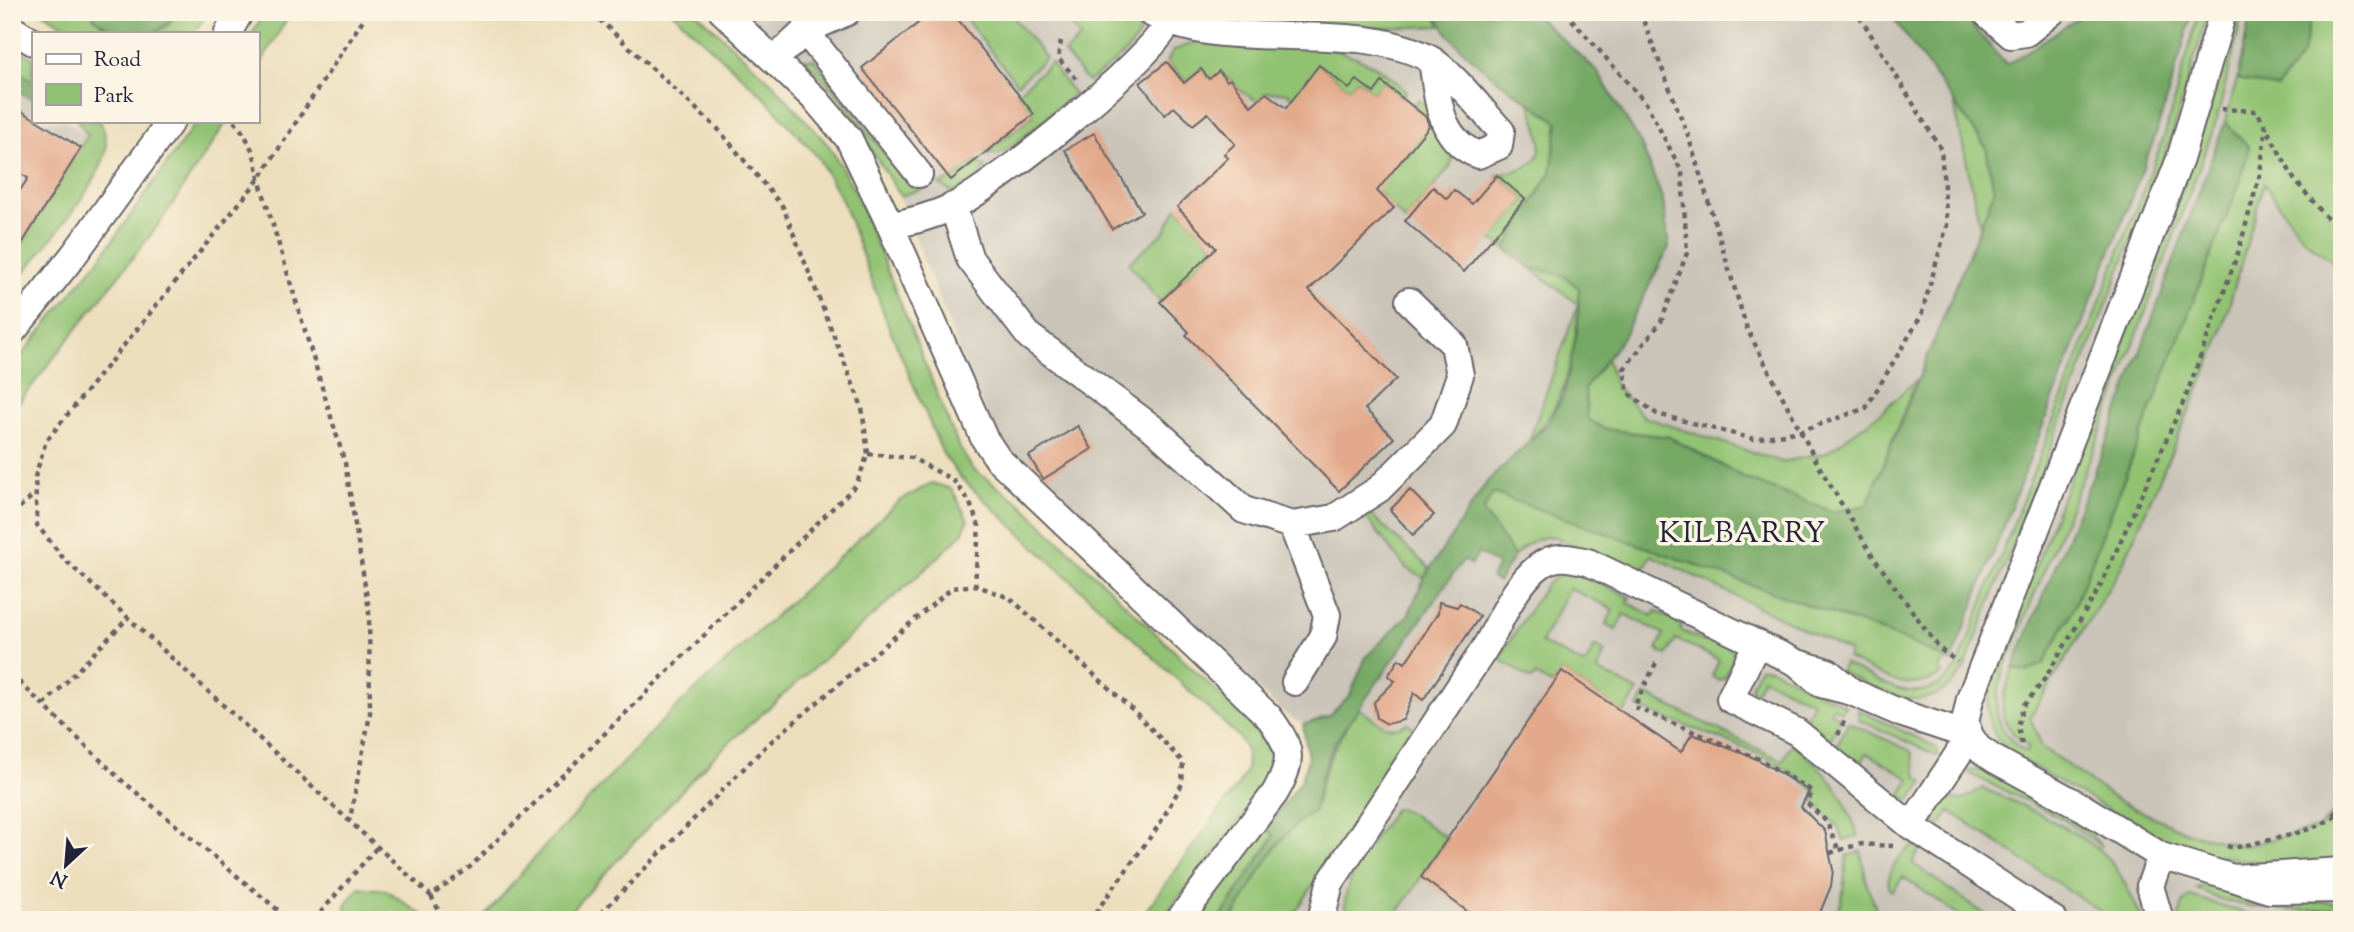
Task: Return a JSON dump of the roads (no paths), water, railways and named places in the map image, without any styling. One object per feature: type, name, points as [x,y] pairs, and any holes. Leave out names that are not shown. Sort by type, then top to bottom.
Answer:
[{"type":"street","points":[[229,32],[240,12]]},
{"type":"street","points":[[723,12],[816,100],[849,139],[984,438],[998,459],[1269,717],[1284,737],[1290,757],[1286,774],[1275,793],[1179,920]]},
{"type":"street","points":[[774,60],[805,31],[847,12]]},
{"type":"street","points":[[1985,12],[2011,35],[2026,33],[2052,12]]},
{"type":"street","points":[[2223,12],[2197,107],[1965,712],[1969,736],[1978,748],[2161,856],[2269,890],[2342,889]]},
{"type":"street","points":[[890,225],[911,222],[953,206],[996,179],[1152,46],[1158,18],[1210,31],[1294,34],[1395,46],[1432,60]]},
{"type":"street","points":[[12,29],[32,41]]},
{"type":"street","points":[[805,31],[919,174]]},
{"type":"street","points":[[12,332],[73,256],[165,123]]},
{"type":"street","points":[[953,206],[970,259],[1029,337],[1155,430],[1244,510],[1292,524],[1334,518],[1379,489],[1443,425],[1460,375],[1454,345],[1409,300]]},
{"type":"street","points":[[1292,524],[1326,615],[1323,637],[1294,682]]},
{"type":"street","points":[[1321,920],[1330,883],[1485,648],[1514,594],[1536,569],[1550,558],[1566,557],[1587,562],[1797,663],[1828,672],[1855,693],[1969,736]]},
{"type":"street","points":[[1757,643],[1730,699],[1797,732],[1828,756],[1877,801],[1904,836],[2054,920]]},
{"type":"street","points":[[1904,836],[1969,736]]},
{"type":"street","points":[[2160,920],[2150,886],[2161,856]]},
{"type":"street","points":[[2233,878],[2342,872]]},
{"type":"district","name":"KILBARRY","points":[[1743,532]]}]
